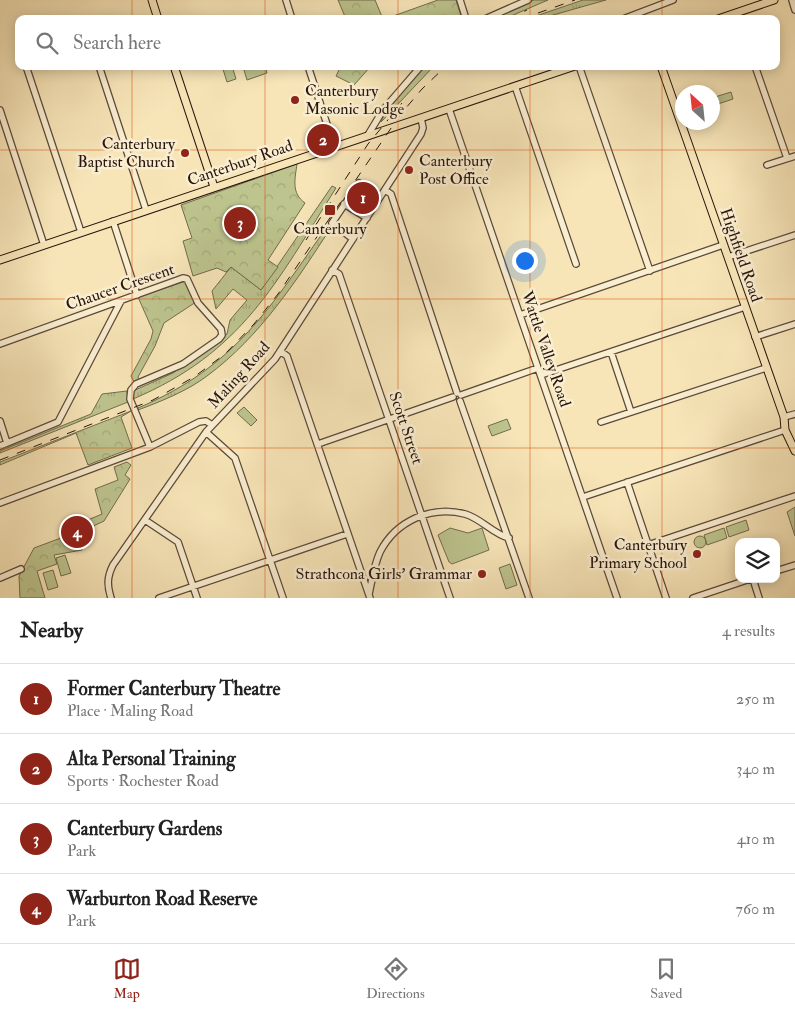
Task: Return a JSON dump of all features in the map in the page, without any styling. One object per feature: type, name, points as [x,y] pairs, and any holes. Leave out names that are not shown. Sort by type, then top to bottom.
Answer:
[{"type":"main road","points":[[152,0],[155,15]]},
{"type":"main road","points":[[739,15],[774,0]]},
{"type":"main road","points":[[175,70],[214,187]]},
{"type":"main road","name":"Canterbury Road","points":[[0,260],[334,146],[565,70]]},
{"type":"main road","name":"Highfield Road","points":[[662,70],[795,452]]},
{"type":"street","points":[[286,0],[291,15]]},
{"type":"street","points":[[460,0],[465,15]]},
{"type":"street","points":[[494,15],[528,0]]},
{"type":"street","points":[[634,15],[673,0]]},
{"type":"street","points":[[792,0],[795,10]]},
{"type":"street","points":[[27,70],[81,232]]},
{"type":"street","points":[[100,70],[146,210]]},
{"type":"street","points":[[309,70],[334,146]]},
{"type":"street","points":[[368,135],[402,85],[417,70]]},
{"type":"street","points":[[578,70],[650,271]]},
{"type":"street","points":[[756,70],[787,158]]},
{"type":"street","points":[[515,86],[576,264]]},
{"type":"street","name":"Wattle Valley Road","points":[[449,108],[618,598]]},
{"type":"street","points":[[0,110],[44,245]]},
{"type":"street","points":[[378,118],[380,125],[387,129]]},
{"type":"street","name":"Maling Road","points":[[111,598],[107,586],[108,575],[206,432],[280,351],[421,134],[423,128],[420,118]]},
{"type":"street","points":[[767,165],[795,156]]},
{"type":"street","points":[[353,239],[332,223],[359,183]]},
{"type":"street","points":[[385,190],[391,194],[458,396],[529,598]]},
{"type":"street","points":[[344,204],[367,218]]},
{"type":"street","points":[[113,222],[137,295]]},
{"type":"street","points":[[728,257],[795,234]]},
{"type":"street","points":[[520,316],[723,245]]},
{"type":"street","name":"Scott Street","points":[[332,270],[339,274],[450,598]]},
{"type":"street","name":"Chaucer Crescent","points":[[0,344],[186,278],[198,303],[221,329],[222,335],[183,364],[136,384],[131,390],[130,399],[150,447]]},
{"type":"street","points":[[0,446],[58,422],[120,301]]},
{"type":"street","points":[[540,375],[745,307]]},
{"type":"street","points":[[755,337],[795,324]]},
{"type":"street","points":[[280,351],[287,356],[369,597]]},
{"type":"street","points":[[611,352],[631,412]]},
{"type":"street","points":[[318,444],[538,368]]},
{"type":"street","points":[[601,422],[766,368]]},
{"type":"street","points":[[784,418],[795,414]]},
{"type":"street","points":[[0,421],[7,443]]},
{"type":"street","points":[[0,503],[150,447],[200,422],[206,421],[212,425]]},
{"type":"street","points":[[583,497],[786,430]]},
{"type":"street","points":[[206,432],[234,458],[283,598]]},
{"type":"street","points":[[627,482],[666,598]]},
{"type":"street","points":[[648,545],[795,496]]},
{"type":"street","points":[[369,597],[373,572],[380,551],[394,532],[421,515],[453,512],[466,514],[483,522],[502,536],[509,538]]},
{"type":"street","points":[[145,520],[178,542],[197,598]]},
{"type":"street","points":[[158,598],[347,534]]},
{"type":"street","points":[[780,570],[795,565]]},
{"type":"street","points":[[0,578],[21,569]]},
{"type":"street","points":[[362,575],[368,576],[373,572]]},
{"type":"street","points":[[693,598],[739,583]]},
{"type":"street","points":[[753,583],[759,598]]},
{"type":"green space","points":[[338,0],[375,0],[381,15],[344,15]]},
{"type":"green space","points":[[438,0],[456,0],[461,15],[396,15]]},
{"type":"green space","points":[[534,0],[548,0],[513,15],[498,15]]},
{"type":"green space","points":[[583,0],[606,0],[553,15],[539,15]]},
{"type":"green space","points":[[223,70],[233,70],[236,79],[227,82]]},
{"type":"green space","points":[[244,70],[266,70],[267,73],[247,80]]},
{"type":"green space","points":[[339,70],[367,70],[354,85],[336,76]]},
{"type":"green space","points":[[420,70],[430,70],[381,122],[387,107]]},
{"type":"green space","points":[[731,92],[733,99],[720,103],[720,95]]},
{"type":"green space","points":[[297,164],[296,190],[305,203],[268,260],[278,267],[261,290],[231,267],[226,272],[217,268],[193,276],[183,241],[192,238],[181,205]]},
{"type":"green space","points":[[332,186],[336,188],[315,222],[253,312],[229,337],[202,360],[171,381],[133,399],[133,391],[173,373],[227,334],[230,320],[247,300],[233,289],[216,309],[212,291],[231,267],[261,290]]},
{"type":"green space","points":[[329,224],[332,226],[291,287],[261,326],[244,344],[226,361],[191,386],[138,410],[138,408],[172,391],[201,373],[226,353],[269,308]]},
{"type":"green space","points":[[186,281],[196,302],[164,323],[155,346],[138,377],[139,380],[134,382],[131,376],[151,339],[153,331],[138,297]]},
{"type":"green space","points":[[127,391],[128,402],[0,453],[0,451],[91,414],[102,394]]},
{"type":"green space","points":[[244,407],[257,420],[251,426],[237,413]]},
{"type":"green space","points":[[131,411],[121,417],[132,448],[88,465],[76,433],[0,465],[0,462]]},
{"type":"green space","points":[[507,419],[511,429],[492,436],[488,426]]},
{"type":"green space","points":[[127,462],[131,465],[125,475],[130,479],[104,521],[87,529],[82,550],[54,555],[57,564],[37,571],[45,598],[20,598],[19,576],[34,548],[69,535],[67,529],[102,514],[95,489],[118,480],[114,467]]},
{"type":"green space","points":[[795,507],[795,536],[787,512]]},
{"type":"green space","points":[[746,520],[749,530],[729,537],[726,527]]},
{"type":"green space","points":[[450,528],[468,533],[482,528],[489,550],[452,564],[449,562],[438,535]]},
{"type":"green space","points":[[724,528],[727,538],[707,545],[704,535]]},
{"type":"green space","points":[[700,536],[706,542],[700,548],[694,542]]},
{"type":"green space","points":[[65,555],[71,573],[61,576],[56,558]]},
{"type":"green space","points":[[510,564],[517,585],[506,589],[499,568]]},
{"type":"green space","points":[[53,570],[58,587],[48,590],[43,573]]},
{"type":"railway","points":[[532,15],[575,0]]},
{"type":"railway","points":[[516,15],[527,10]]},
{"type":"railway","points":[[0,460],[153,400],[194,377],[225,354],[254,324],[278,294],[400,115],[422,89],[442,70]]},
{"type":"railway","points":[[306,240],[368,144],[402,103]]},
{"type":"place","name":"Canterbury Masonic Lodge","points":[[295,100]]},
{"type":"place","name":"Alta Personal Training","points":[[323,140]]},
{"type":"place","name":"Canterbury Baptist Church","points":[[185,153]]},
{"type":"place","name":"Canterbury Post Office","points":[[409,170]]},
{"type":"place","name":"Former Canterbury Theatre","points":[[363,198]]},
{"type":"place","name":"Canterbury","points":[[330,210]]},
{"type":"place","name":"Canterbury Gardens","points":[[240,223]]},
{"type":"place","name":"Warburton Road Reserve","points":[[77,532]]},
{"type":"place","name":"Canterbury Primary School","points":[[697,554]]},
{"type":"place","name":"Strathcona Girls' Grammar","points":[[482,574]]}]
